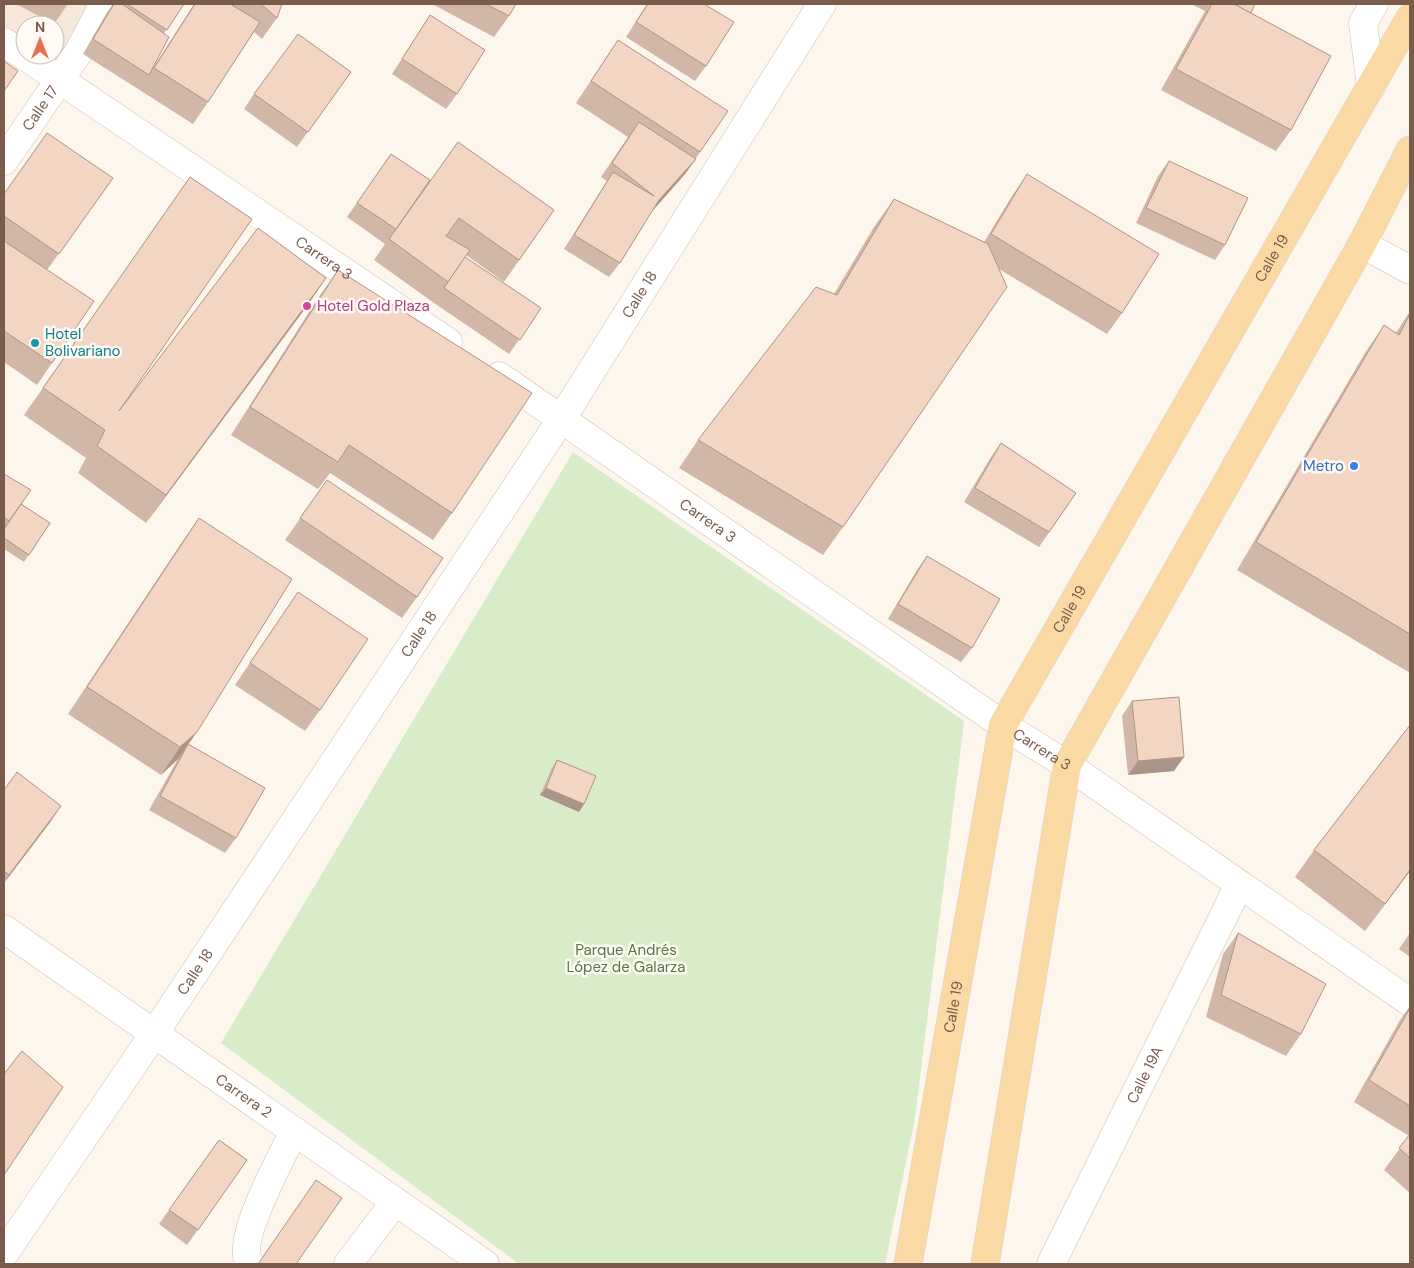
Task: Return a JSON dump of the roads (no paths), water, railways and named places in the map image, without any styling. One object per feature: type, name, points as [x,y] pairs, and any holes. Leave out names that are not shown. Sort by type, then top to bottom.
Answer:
[{"type":"main road","name":"Calle 19","points":[[908,1264],[1003,725],[1410,18]]},
{"type":"main road","points":[[985,1264],[1067,766],[1362,244],[1410,150]]},
{"type":"street","name":"Calle 17","points":[[4,161],[58,79],[78,53],[104,4]]},
{"type":"street","name":"Calle 18","points":[[4,1254],[154,1034],[562,418],[822,4]]},
{"type":"street","points":[[1370,87],[1363,24],[1374,4]]},
{"type":"street","name":"Carrera 3","points":[[4,42],[562,418],[1003,725],[1067,766],[1410,1002]]},
{"type":"street","points":[[1362,244],[1410,270]]},
{"type":"street","name":"Calle 19A","points":[[1051,1264],[1239,885]]},
{"type":"street","name":"Carrera 2","points":[[4,929],[485,1264]]},
{"type":"street","points":[[250,1264],[246,1259],[246,1239],[255,1215],[294,1131]]},
{"type":"street","points":[[348,1264],[395,1202]]},
{"type":"place","name":"Hotel Gold Plaza","points":[[307,306]]},
{"type":"place","name":"Hotel Bolivariano","points":[[35,343]]},
{"type":"place","name":"Metro","points":[[1354,466]]},
{"type":"park label","name":"Parque Andrés López de Galarza","points":[[626,958]]}]
